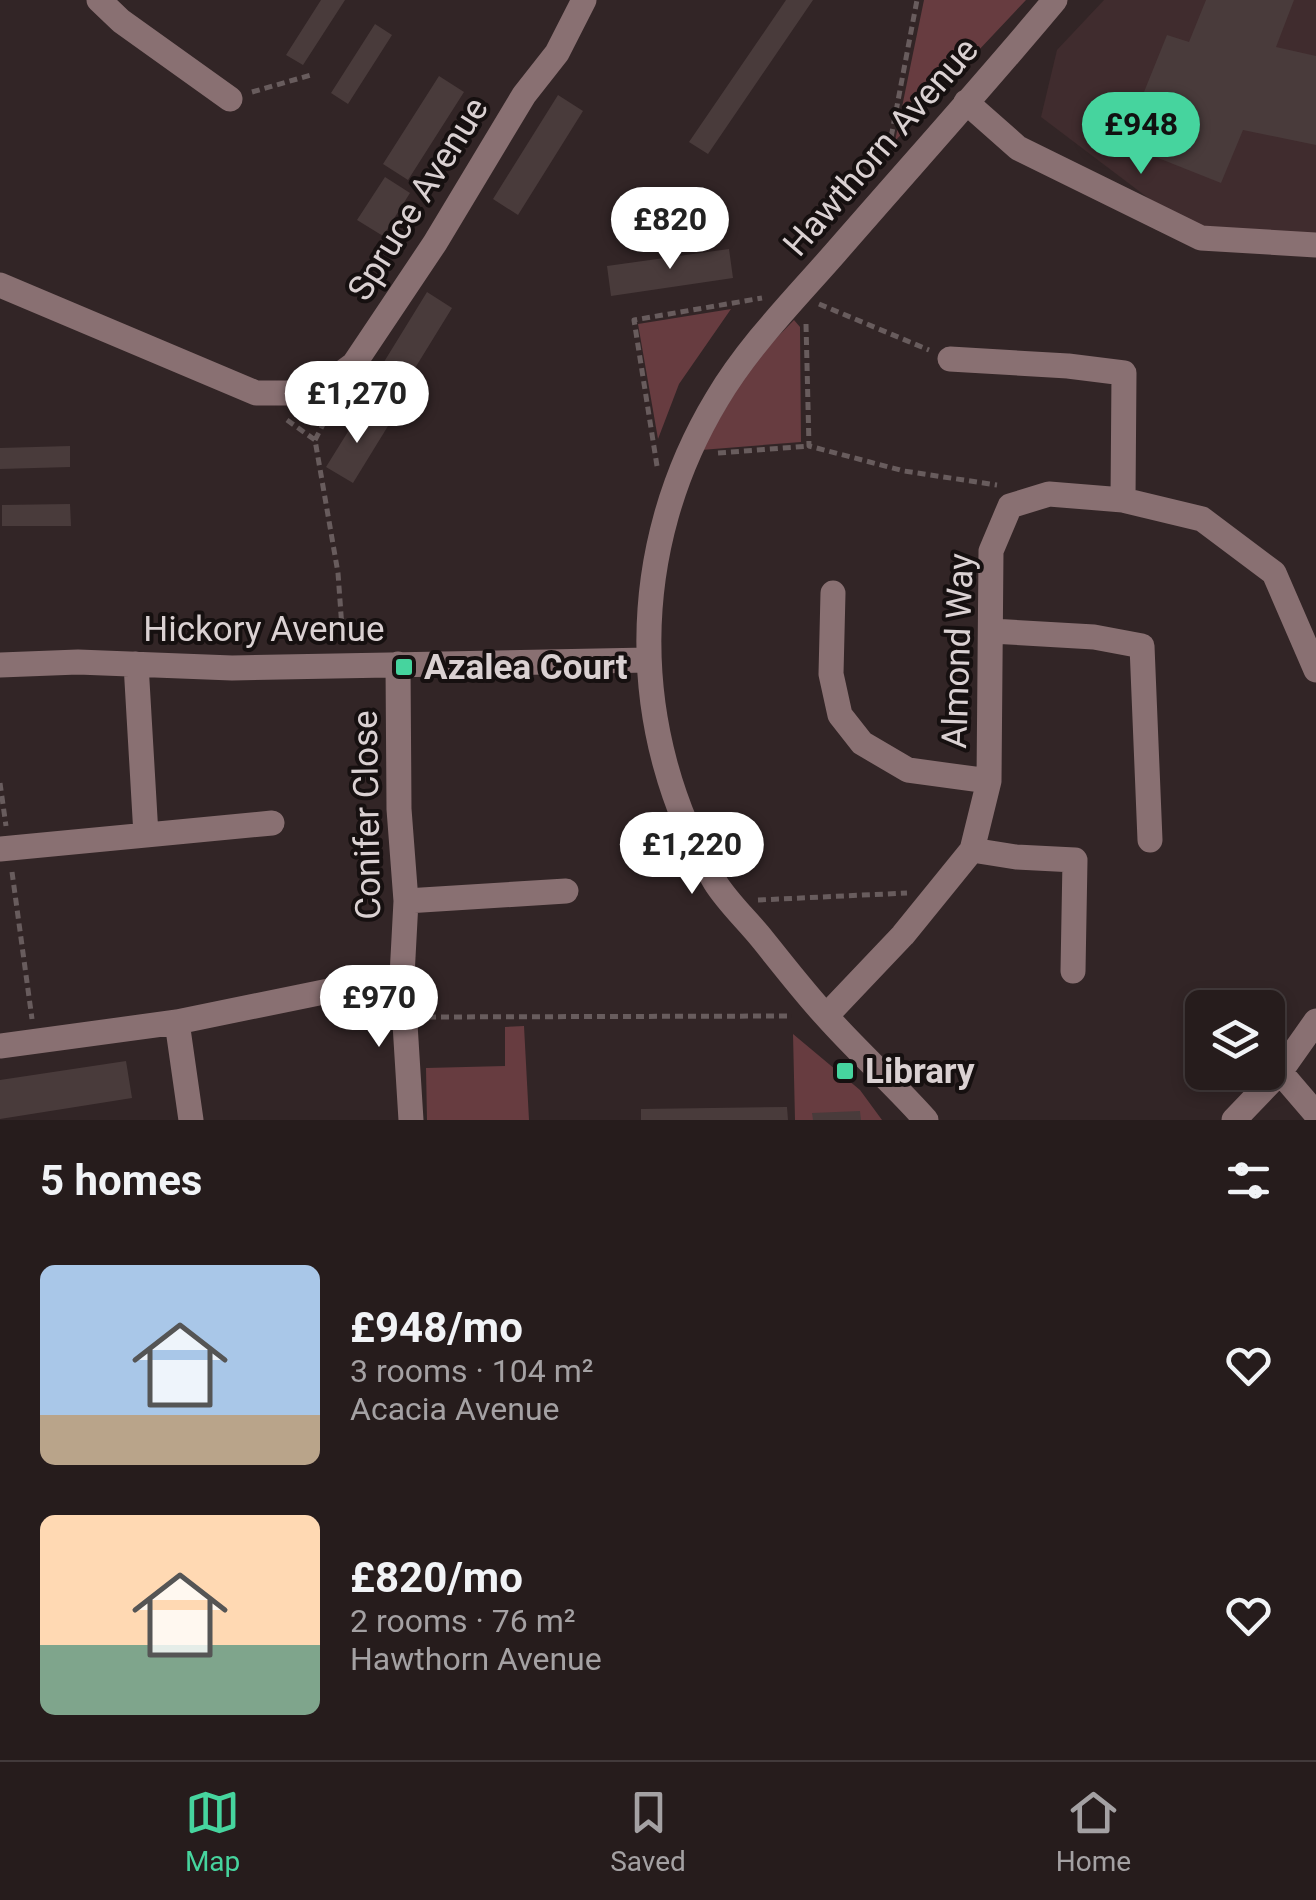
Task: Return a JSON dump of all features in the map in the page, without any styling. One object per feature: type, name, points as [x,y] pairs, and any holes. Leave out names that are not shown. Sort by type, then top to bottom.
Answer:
[{"type":"street","points":[[99,0],[230,98]]},
{"type":"street","name":"Spruce Avenue","points":[[0,285],[256,393],[296,393],[328,383],[354,364],[393,307],[524,96],[557,54],[584,0]]},
{"type":"street","name":"Hawthorn Avenue","points":[[926,1120],[826,1016],[730,901],[694,842],[654,714],[648,660],[649,586],[675,488],[717,398],[763,334],[803,293],[1054,0]]},
{"type":"street","points":[[966,102],[1018,148],[1201,238],[1316,245]]},
{"type":"street","points":[[950,358],[1124,374],[1124,500]]},
{"type":"street","name":"Almond Way","points":[[826,1016],[941,892],[972,850],[989,781],[990,550],[1010,506],[1050,494],[1124,500],[1202,518],[1274,573],[1316,670]]},
{"type":"street","points":[[833,592],[831,674],[840,715],[862,743],[908,770],[989,781]]},
{"type":"street","points":[[991,631],[1094,637],[1142,646],[1150,840]]},
{"type":"street","name":"Hickory Avenue","points":[[0,665],[232,668],[648,660]]},
{"type":"street","points":[[136,664],[146,835]]},
{"type":"street","name":"Conifer Close","points":[[398,664],[399,809],[406,901],[402,976],[411,1120]]},
{"type":"street","points":[[5,849],[272,823]]},
{"type":"street","points":[[972,850],[1016,858],[1075,860],[1073,971]]},
{"type":"street","points":[[406,901],[566,891]]},
{"type":"street","points":[[0,1046],[176,1022],[402,976]]},
{"type":"street","points":[[1285,1065],[1316,1020]]},
{"type":"street","points":[[176,1022],[191,1120]]},
{"type":"street","points":[[1285,1078],[1316,1114]]},
{"type":"street","points":[[1234,1120],[1263,1090]]},
{"type":"path","points":[[906,172],[890,143],[917,0]]},
{"type":"path","points":[[230,98],[312,75]]},
{"type":"path","points":[[675,488],[659,478],[634,320],[803,293],[950,358]]},
{"type":"path","points":[[803,293],[809,446]]},
{"type":"path","points":[[287,419],[315,440],[338,573],[344,665]]},
{"type":"path","points":[[687,456],[809,446],[904,471],[1050,494]]},
{"type":"path","points":[[0,783],[5,849],[36,1042]]},
{"type":"path","points":[[730,901],[941,892]]},
{"type":"path","points":[[405,1017],[826,1016]]},
{"type":"shaded area","points":[[924,0],[1026,0],[977,52],[952,60],[921,97],[911,124],[895,141]]},
{"type":"shaded area","points":[[1104,0],[1316,0],[1316,245],[1201,238],[1041,117],[1057,50]]},
{"type":"shaded area","points":[[731,309],[679,384],[658,439],[638,324]]},
{"type":"shaded area","points":[[794,320],[800,327],[801,442],[701,450],[753,362]]},
{"type":"shaded area","points":[[524,1026],[529,1120],[427,1120],[426,1068],[505,1066],[505,1027]]},
{"type":"shaded area","points":[[793,1034],[860,1090],[882,1120],[795,1120]]},
{"type":"building","points":[[321,0],[345,0],[303,65],[286,55]]},
{"type":"building","points":[[786,0],[813,0],[708,154],[689,142]]},
{"type":"building","points":[[1206,0],[1294,0],[1276,47],[1316,56],[1316,145],[1243,130],[1221,183],[1123,144],[1167,35],[1189,42]]},
{"type":"building","points":[[375,24],[392,35],[348,104],[331,93]]},
{"type":"building","points":[[439,76],[464,92],[408,180],[383,164]]},
{"type":"building","points":[[558,95],[583,111],[518,215],[493,199]]},
{"type":"building","points":[[385,177],[410,193],[383,236],[357,220]]},
{"type":"building","points":[[729,249],[733,278],[611,296],[607,266]]},
{"type":"building","points":[[427,292],[452,308],[388,412],[363,396]]},
{"type":"building","points":[[362,409],[388,426],[353,483],[326,467]]},
{"type":"building","points":[[70,446],[70,467],[0,469],[0,448]]},
{"type":"building","points":[[70,504],[71,526],[2,526],[2,505]]},
{"type":"building","points":[[126,1061],[132,1098],[0,1119],[0,1080]]},
{"type":"building","points":[[787,1107],[788,1120],[641,1120],[641,1109]]},
{"type":"building","points":[[860,1111],[861,1120],[813,1120],[812,1113]]},
{"type":"place","name":"Azalea Court","points":[[404,667]]},
{"type":"place","name":"Library","points":[[845,1071]]}]
